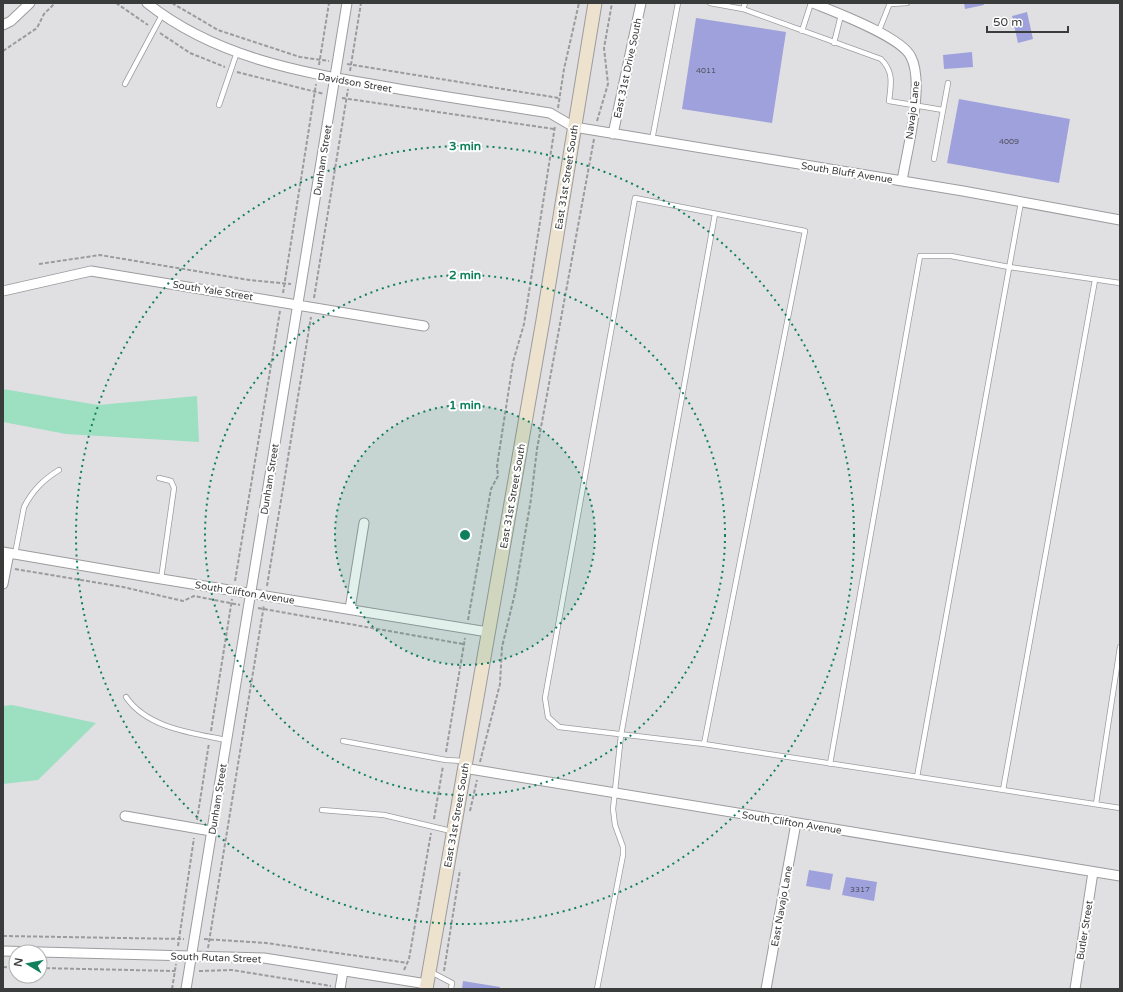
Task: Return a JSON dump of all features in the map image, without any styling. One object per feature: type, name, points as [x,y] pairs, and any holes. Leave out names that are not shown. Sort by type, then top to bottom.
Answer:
[{"type":"street","points":[[3,25],[11,21],[30,3]]},
{"type":"street","name":"Davidson Street","points":[[147,3],[162,15],[213,44],[266,63],[349,81],[550,113],[574,128]]},
{"type":"street","name":"Dunham Street","points":[[186,989],[347,3]]},
{"type":"street","name":"East 31st Street South","points":[[426,987],[543,320],[595,3]]},
{"type":"street","name":"East 31st Drive South","points":[[613,134],[641,3]]},
{"type":"street","name":"Navajo Lane","points":[[812,3],[841,14],[898,43],[911,56],[916,70],[915,105],[902,181]]},
{"type":"street","name":"South Bluff Avenue","points":[[574,128],[902,181],[1120,220]]},
{"type":"street","name":"South Yale Street","points":[[3,291],[91,270],[424,326]]},
{"type":"street","points":[[350,609],[364,523]]},
{"type":"street","points":[[3,584],[9,553]]},
{"type":"street","name":"South Clifton Avenue","points":[[9,553],[488,632]]},
{"type":"street","name":"South Clifton Avenue","points":[[465,765],[478,771],[1120,876]]},
{"type":"street","points":[[125,816],[211,831]]},
{"type":"street","name":"East Navajo Lane","points":[[766,989],[796,823]]},
{"type":"street","name":"Butler Street","points":[[1075,989],[1093,872]]},
{"type":"street","name":"South Rutan Street","points":[[3,951],[264,958],[402,980],[426,987]]},
{"type":"street","points":[[340,989],[343,971]]},
{"type":"lane","points":[[652,140],[678,3]]},
{"type":"lane","points":[[710,3],[743,9],[881,59],[890,69],[891,85],[889,101],[943,110]]},
{"type":"lane","points":[[743,9],[745,3]]},
{"type":"lane","points":[[802,31],[812,3]]},
{"type":"lane","points":[[878,33],[890,3],[907,3]]},
{"type":"lane","points":[[834,43],[841,14]]},
{"type":"lane","points":[[125,84],[162,15]]},
{"type":"lane","points":[[219,105],[236,52]]},
{"type":"lane","points":[[934,159],[948,83]]},
{"type":"lane","points":[[704,744],[806,230],[635,198],[545,698],[548,717],[560,727],[704,744],[1120,808]]},
{"type":"lane","points":[[917,777],[1021,202]]},
{"type":"lane","points":[[597,989],[623,855],[621,840],[613,815],[621,735],[715,214]]},
{"type":"lane","points":[[830,764],[920,256],[951,256],[1009,267],[1120,283]]},
{"type":"lane","points":[[1004,790],[1094,280]]},
{"type":"lane","points":[[9,553],[27,501],[37,486],[59,470]]},
{"type":"lane","points":[[159,478],[171,480],[174,488],[161,579]]},
{"type":"lane","points":[[1096,804],[1120,647]]},
{"type":"lane","points":[[126,697],[133,707],[149,719],[176,728],[226,740]]},
{"type":"lane","points":[[343,741],[378,746],[465,765]]},
{"type":"lane","points":[[322,810],[384,815],[453,831]]},
{"type":"lane","points":[[429,971],[452,983],[451,989]]},
{"type":"path","points":[[3,51],[37,28],[44,14],[55,3]]},
{"type":"path","points":[[172,3],[218,30],[300,57],[559,98]]},
{"type":"path","points":[[172,989],[210,737],[329,3]]},
{"type":"path","points":[[204,971],[362,3]]},
{"type":"path","points":[[402,980],[408,963],[491,489],[498,476],[497,466],[513,362],[524,324],[564,68],[579,3]]},
{"type":"path","points":[[469,817],[478,771],[500,684],[502,647],[515,593],[531,499],[537,449],[598,115],[608,84],[604,48],[612,3]]},
{"type":"path","points":[[39,264],[100,255],[249,280],[316,287]]},
{"type":"path","points":[[6,567],[122,587],[183,601],[194,596],[463,644]]},
{"type":"path","points":[[443,978],[461,863]]},
{"type":"path","points":[[3,936],[209,939],[266,943],[408,963]]},
{"type":"green space","points":[[3,389],[98,405],[197,396],[199,442],[66,434],[3,422]]},
{"type":"green space","points":[[12,705],[96,723],[38,780],[3,784],[3,706]]},
{"type":"building","points":[[964,3],[983,3],[984,5],[965,9]]},
{"type":"building","points":[[1027,12],[1033,39],[1018,43],[1012,16]]},
{"type":"building","points":[[696,18],[786,32],[772,123],[682,109]]},
{"type":"building","points":[[972,52],[973,67],[944,69],[943,55]]},
{"type":"building","points":[[959,99],[1070,119],[1059,183],[947,163]]},
{"type":"building","points":[[809,870],[833,874],[830,890],[806,886]]},
{"type":"building","points":[[846,877],[877,882],[874,901],[842,895]]},
{"type":"building","points":[[463,981],[500,987],[500,989],[462,989]]}]
